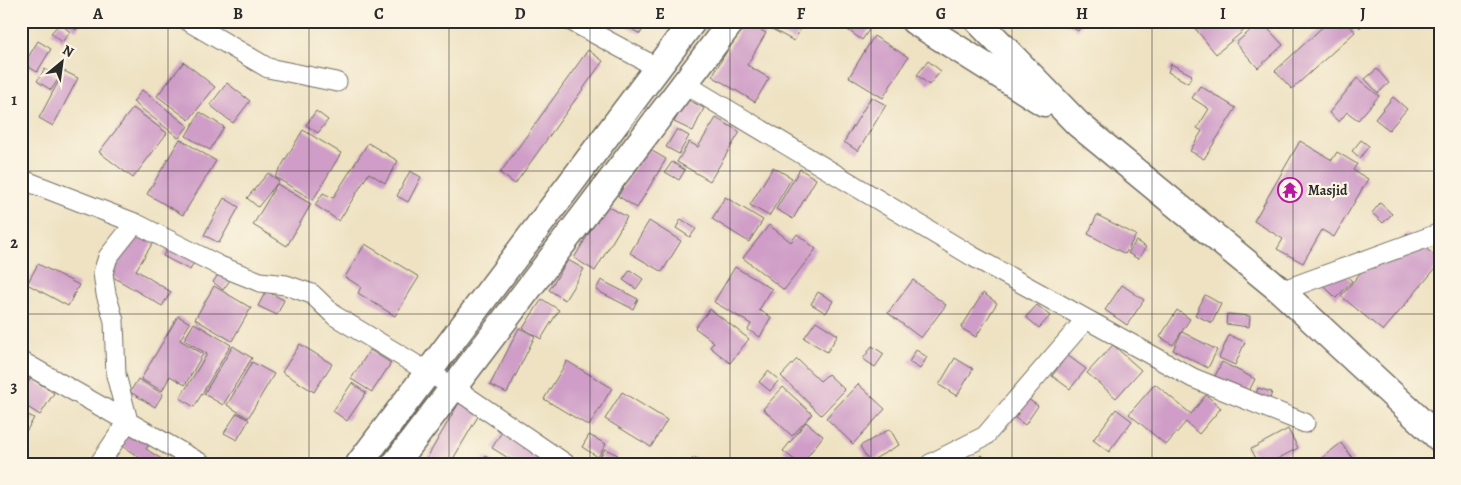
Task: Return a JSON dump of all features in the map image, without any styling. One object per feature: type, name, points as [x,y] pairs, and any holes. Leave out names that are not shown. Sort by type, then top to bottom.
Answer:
[{"type":"main road","points":[[359,464],[693,21]]},
{"type":"main road","points":[[395,464],[732,21]]},
{"type":"main road","points":[[914,21],[1078,124]]},
{"type":"main road","points":[[978,21],[1078,124],[1280,291],[1440,440]]},
{"type":"street","points":[[188,21],[268,68],[337,82]]},
{"type":"street","points":[[571,21],[658,68]]},
{"type":"street","points":[[685,84],[972,256],[1193,378],[1305,423]]},
{"type":"street","points":[[21,179],[135,223],[228,269],[260,282],[286,285],[312,294],[335,316],[453,387],[566,464]]},
{"type":"street","points":[[99,464],[128,421],[116,375],[114,320],[106,294],[103,272],[108,257],[135,223]]},
{"type":"street","points":[[1280,291],[1440,233]]},
{"type":"street","points":[[930,464],[985,436],[1086,318]]},
{"type":"street","points":[[21,361],[202,464]]},
{"type":"building","points":[[63,21],[83,21],[76,30]]},
{"type":"building","points":[[618,21],[647,21],[640,34]]},
{"type":"building","points":[[745,21],[766,33],[747,65],[769,78],[755,102],[712,76]]},
{"type":"building","points":[[757,21],[805,21],[794,41]]},
{"type":"building","points":[[835,21],[875,21],[862,40]]},
{"type":"building","points":[[1062,21],[1084,21],[1078,31]]},
{"type":"building","points":[[1189,21],[1255,21],[1216,54]]},
{"type":"building","points":[[1261,21],[1283,45],[1258,68],[1236,43]]},
{"type":"building","points":[[1329,21],[1346,21],[1355,32],[1292,89],[1275,71]]},
{"type":"building","points":[[1353,21],[1365,21],[1360,28]]},
{"type":"building","points":[[60,23],[70,32],[62,42],[51,33]]},
{"type":"building","points":[[874,36],[908,57],[883,98],[849,77]]},
{"type":"building","points":[[38,41],[51,49],[37,72],[24,64]]},
{"type":"building","points":[[588,50],[603,61],[515,184],[500,173]]},
{"type":"building","points":[[928,61],[941,71],[929,85],[917,75]]},
{"type":"building","points":[[184,62],[215,87],[189,120],[157,96]]},
{"type":"building","points":[[1171,64],[1192,75],[1188,83],[1168,72]]},
{"type":"building","points":[[45,69],[59,78],[51,90],[37,81]]},
{"type":"building","points":[[1377,69],[1389,83],[1378,93],[1365,79]]},
{"type":"building","points":[[64,71],[78,78],[53,126],[39,118]]},
{"type":"building","points":[[1357,78],[1379,96],[1358,120],[1347,112],[1339,122],[1329,113]]},
{"type":"building","points":[[227,83],[250,101],[233,123],[210,105]]},
{"type":"building","points":[[1200,86],[1236,108],[1204,159],[1190,151],[1202,131],[1197,128],[1209,109],[1192,98]]},
{"type":"building","points":[[142,90],[188,126],[179,138],[133,102]]},
{"type":"building","points":[[871,97],[886,105],[858,151],[844,142]]},
{"type":"building","points":[[1393,97],[1407,109],[1389,130],[1375,119]]},
{"type":"building","points":[[686,99],[704,108],[693,131],[674,122]]},
{"type":"building","points":[[21,107],[28,111],[21,124]]},
{"type":"building","points":[[133,108],[167,133],[133,178],[99,152]]},
{"type":"building","points":[[316,111],[328,120],[318,133],[306,125]]},
{"type":"building","points":[[200,112],[224,127],[210,150],[186,136]]},
{"type":"building","points":[[716,118],[740,132],[710,181],[677,162],[689,142],[698,147]]},
{"type":"building","points":[[677,129],[689,136],[679,154],[666,147]]},
{"type":"building","points":[[303,130],[341,153],[313,200],[275,177]]},
{"type":"building","points":[[180,139],[216,161],[183,215],[147,194]]},
{"type":"building","points":[[1361,140],[1369,146],[1360,158],[1352,151]]},
{"type":"building","points":[[1300,141],[1332,160],[1337,152],[1357,164],[1353,170],[1368,179],[1334,237],[1322,230],[1303,263],[1277,249],[1283,239],[1254,221]]},
{"type":"building","points":[[368,143],[398,161],[385,183],[369,173],[339,221],[315,205],[323,193],[333,198]]},
{"type":"building","points":[[647,148],[666,159],[637,208],[618,196]]},
{"type":"building","points":[[672,162],[685,170],[679,180],[665,172]]},
{"type":"building","points":[[773,167],[792,178],[769,216],[750,205]]},
{"type":"building","points":[[800,169],[816,179],[793,219],[776,209]]},
{"type":"building","points":[[410,171],[421,177],[408,202],[397,196]]},
{"type":"building","points":[[268,173],[279,181],[258,207],[247,198]]},
{"type":"building","points":[[277,184],[311,204],[287,246],[253,225]]},
{"type":"building","points":[[725,197],[763,220],[749,242],[712,219]]},
{"type":"building","points":[[224,198],[239,207],[219,243],[204,235]]},
{"type":"building","points":[[1380,203],[1392,214],[1383,223],[1372,213]]},
{"type":"building","points":[[606,205],[627,217],[595,271],[574,258]]},
{"type":"building","points":[[1097,215],[1136,235],[1125,254],[1088,234]]},
{"type":"building","points":[[681,219],[696,229],[690,237],[676,228]]},
{"type":"building","points":[[649,221],[681,241],[662,272],[630,253]]},
{"type":"building","points":[[769,225],[791,242],[797,234],[816,249],[784,290],[743,258]]},
{"type":"building","points":[[135,229],[154,241],[136,270],[171,292],[162,306],[108,274]]},
{"type":"building","points":[[1407,233],[1440,260],[1440,263],[1383,331],[1341,296],[1373,258],[1381,264]]},
{"type":"building","points":[[1136,241],[1146,247],[1138,259],[1128,253]]},
{"type":"building","points":[[170,243],[197,257],[190,270],[163,256]]},
{"type":"building","points":[[365,244],[419,277],[395,316],[358,293],[361,287],[345,277]]},
{"type":"building","points":[[568,260],[584,269],[565,300],[549,290]]},
{"type":"building","points":[[38,264],[79,285],[68,306],[27,284]]},
{"type":"building","points":[[1334,264],[1352,281],[1336,298],[1318,280]]},
{"type":"building","points":[[735,267],[772,289],[759,310],[771,317],[760,337],[748,330],[751,324],[714,302]]},
{"type":"building","points":[[630,270],[643,279],[636,289],[623,280]]},
{"type":"building","points":[[220,272],[230,280],[223,290],[213,282]]},
{"type":"building","points":[[601,280],[638,299],[633,309],[596,290]]},
{"type":"building","points":[[913,280],[946,305],[921,338],[888,313]]},
{"type":"building","points":[[1122,285],[1144,300],[1127,325],[1105,310]]},
{"type":"building","points":[[214,286],[251,308],[232,341],[195,319]]},
{"type":"building","points":[[266,291],[284,300],[277,315],[258,306]]},
{"type":"building","points":[[818,292],[833,301],[826,313],[811,304]]},
{"type":"building","points":[[983,293],[997,303],[976,337],[961,328]]},
{"type":"building","points":[[1205,295],[1221,304],[1212,323],[1195,315]]},
{"type":"building","points":[[542,299],[559,310],[541,339],[523,328]]},
{"type":"building","points":[[1037,305],[1050,316],[1039,328],[1026,317]]},
{"type":"building","points":[[710,309],[749,339],[730,363],[710,347],[714,342],[695,328]]},
{"type":"building","points":[[1177,310],[1190,319],[1173,345],[1160,337]]},
{"type":"building","points":[[1227,314],[1250,316],[1249,327],[1226,324]]},
{"type":"building","points":[[178,316],[190,323],[180,340],[203,354],[185,385],[170,376],[162,391],[141,379]]},
{"type":"building","points":[[816,321],[838,335],[827,352],[804,338]]},
{"type":"building","points":[[194,323],[231,345],[194,407],[180,398],[207,354],[184,340]]},
{"type":"building","points":[[519,328],[535,336],[507,393],[490,385]]},
{"type":"building","points":[[1182,332],[1217,350],[1208,368],[1173,350]]},
{"type":"building","points":[[1229,335],[1245,342],[1235,365],[1219,358]]},
{"type":"building","points":[[300,344],[332,364],[314,392],[282,372]]},
{"type":"building","points":[[1113,345],[1141,370],[1116,398],[1087,373]]},
{"type":"building","points":[[233,346],[252,358],[223,405],[204,394]]},
{"type":"building","points":[[872,346],[884,354],[875,367],[863,359]]},
{"type":"building","points":[[370,350],[391,363],[372,392],[351,379]]},
{"type":"building","points":[[916,350],[927,357],[920,369],[909,362]]},
{"type":"building","points":[[1067,355],[1086,369],[1070,389],[1052,376]]},
{"type":"building","points":[[955,358],[973,369],[957,396],[939,385]]},
{"type":"building","points":[[797,359],[820,381],[828,374],[845,390],[821,415],[781,376]]},
{"type":"building","points":[[567,361],[612,388],[589,426],[544,399]]},
{"type":"building","points":[[252,362],[274,374],[248,418],[227,405]]},
{"type":"building","points":[[1222,362],[1255,379],[1245,399],[1212,382]]},
{"type":"building","points":[[21,363],[34,371],[21,392]]},
{"type":"building","points":[[768,371],[779,380],[770,391],[759,382]]},
{"type":"building","points":[[31,378],[54,393],[40,415],[21,403],[21,394]]},
{"type":"building","points":[[138,379],[163,394],[155,407],[130,392]]},
{"type":"building","points":[[352,383],[366,393],[347,421],[333,411]]},
{"type":"building","points":[[858,384],[885,409],[853,444],[826,418]]},
{"type":"building","points":[[1155,384],[1191,414],[1206,395],[1221,408],[1199,434],[1186,422],[1166,445],[1129,414]]},
{"type":"building","points":[[783,387],[812,414],[792,436],[763,409]]},
{"type":"building","points":[[1258,388],[1272,392],[1268,405],[1254,401]]},
{"type":"building","points":[[622,392],[667,420],[651,447],[605,419]]},
{"type":"building","points":[[1028,399],[1038,406],[1025,425],[1015,418]]},
{"type":"building","points":[[460,401],[480,413],[450,464],[425,464],[424,463]]},
{"type":"building","points":[[1116,409],[1132,421],[1109,452],[1093,440]]},
{"type":"building","points":[[21,411],[34,418],[21,440]]},
{"type":"building","points":[[237,413],[249,420],[237,440],[224,433]]},
{"type":"building","points":[[806,422],[823,436],[802,464],[800,464],[783,451]]},
{"type":"building","points":[[126,423],[152,440],[146,449],[169,464],[135,464],[139,457],[114,441]]},
{"type":"building","points":[[890,429],[899,445],[869,462],[860,446]]},
{"type":"building","points":[[1288,429],[1298,448],[1268,464],[1259,464],[1251,449]]},
{"type":"building","points":[[503,430],[553,464],[518,464],[492,448]]},
{"type":"building","points":[[589,435],[606,444],[598,457],[582,447]]},
{"type":"building","points":[[1341,443],[1354,460],[1349,464],[1314,464]]},
{"type":"building","points":[[605,449],[618,455],[613,463],[600,457]]},
{"type":"building","points":[[981,455],[990,464],[973,464]]},
{"type":"building","points":[[485,456],[498,464],[481,464]]},
{"type":"building","points":[[694,457],[702,464],[688,464]]},
{"type":"place","name":"Masjid","points":[[1290,190]]}]
